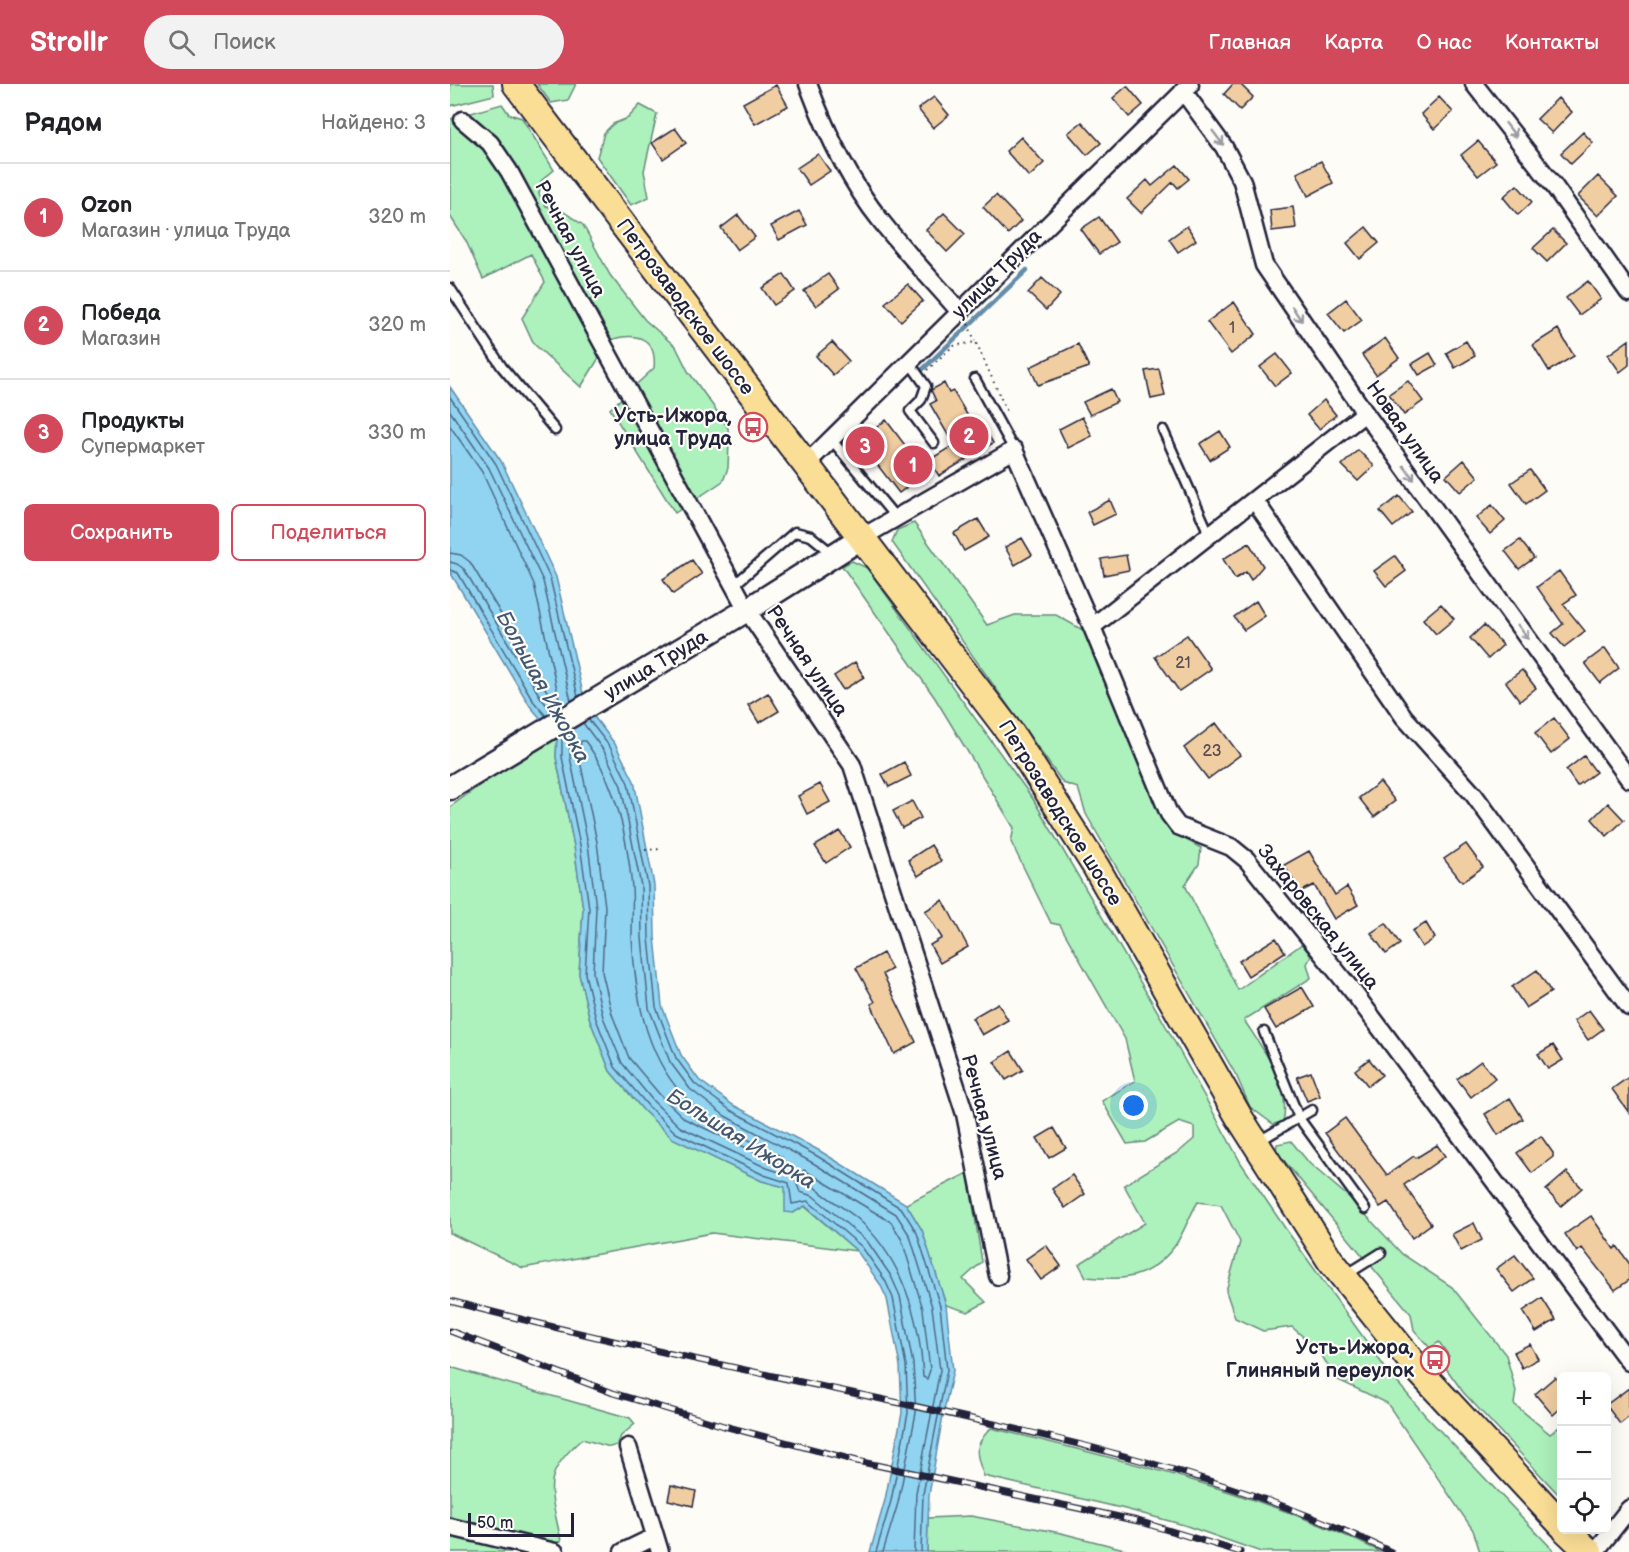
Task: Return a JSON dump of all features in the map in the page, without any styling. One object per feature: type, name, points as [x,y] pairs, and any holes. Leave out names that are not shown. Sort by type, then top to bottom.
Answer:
[{"type":"main road","name":"Петрозаводское шоссе","points":[[516,84],[1012,735],[1046,783],[1256,1143],[1343,1277],[1421,1373],[1557,1520]]},
{"type":"main road","name":"улица Труда","points":[[450,788],[747,610],[861,538]]},
{"type":"main road","points":[[1570,1534],[1589,1552]]},
{"type":"street","points":[[808,84],[821,119],[845,165],[880,220],[960,312]]},
{"type":"street","points":[[1474,84],[1554,186],[1629,292]]},
{"type":"street","name":"улица Труда","points":[[805,465],[1186,88]]},
{"type":"street","name":"Новая улица","points":[[1186,88],[1224,147],[1242,181],[1264,265],[1365,413],[1629,778]]},
{"type":"street","name":"Речная улица","points":[[457,118],[490,143],[509,171],[747,610],[852,765],[965,1114],[998,1276]]},
{"type":"street","points":[[1092,627],[1365,413]]},
{"type":"street","points":[[861,538],[1014,450]]},
{"type":"street","name":"Захаровская улица","points":[[1014,450],[1092,627],[1169,814],[1178,826],[1231,847],[1247,860],[1354,993],[1629,1362]]},
{"type":"street","points":[[1255,501],[1404,717],[1474,795],[1629,1006]]},
{"type":"street","points":[[622,1552],[657,1544],[628,1447]]},
{"type":"street","points":[[1595,1552],[1629,1509]]},
{"type":"street","points":[[450,1527],[555,1552]]},
{"type":"lane","points":[[450,288],[502,367],[555,430]]},
{"type":"lane","points":[[909,362],[926,387],[921,400],[910,411],[934,443]]},
{"type":"lane","points":[[975,379],[1014,450]]},
{"type":"lane","points":[[1163,430],[1209,536]]},
{"type":"lane","points":[[831,439],[896,518]]},
{"type":"lane","points":[[734,585],[795,532],[811,537],[834,555]]},
{"type":"lane","points":[[1264,1032],[1299,1118],[1365,1209]]},
{"type":"lane","points":[[1256,1143],[1312,1110]]},
{"type":"lane","points":[[1343,1277],[1381,1253]]},
{"type":"path","points":[[971,332],[976,342]]},
{"type":"path","points":[[645,850],[661,849]]},
{"type":"green space","points":[[450,84],[493,84],[494,95],[450,106]]},
{"type":"green space","points":[[537,84],[576,84],[568,100],[551,103]]},
{"type":"green space","points":[[502,104],[509,114],[522,118],[554,170],[541,181],[539,194],[546,206],[561,210],[583,225],[610,275],[645,320],[676,347],[688,371],[728,428],[728,468],[723,481],[675,513],[610,409],[654,368],[652,349],[648,343],[636,337],[610,340],[581,387],[534,344],[522,318],[545,282],[531,254],[483,279],[466,241],[450,216],[450,119]]},
{"type":"green space","points":[[640,105],[657,114],[644,171],[649,197],[631,205],[597,157],[604,133],[613,124],[628,118]]},
{"type":"green space","points":[[914,523],[987,625],[1015,615],[1056,615],[1083,630],[1166,819],[1179,836],[1201,848],[1199,864],[1185,885],[1238,990],[1302,944],[1311,956],[1307,964],[1311,978],[1244,1020],[1267,1055],[1279,1081],[1285,1108],[1283,1122],[1273,1124],[1250,1107],[1237,1077],[1086,814],[1078,788],[1063,783],[892,542],[897,530]]},
{"type":"green space","points":[[852,561],[867,568],[1033,799],[1162,1019],[1241,1163],[1285,1228],[1386,1369],[1425,1415],[1555,1552],[1480,1552],[1473,1530],[1387,1403],[1336,1379],[1319,1351],[1292,1327],[1263,1331],[1235,1318],[1226,1291],[1240,1242],[1221,1205],[1198,1202],[1174,1247],[1165,1258],[1145,1272],[1124,1278],[1086,1277],[1079,1264],[1145,1223],[1124,1185],[1180,1151],[1194,1139],[1194,1127],[1179,1122],[1145,1142],[1127,1144],[1102,1101],[1135,1081],[1125,1039],[1060,925],[1051,923],[1011,842],[1014,828],[935,698],[842,566]]},
{"type":"green space","points":[[557,738],[556,757],[574,846],[583,909],[579,974],[590,1020],[610,1071],[644,1111],[672,1138],[762,1181],[785,1187],[793,1213],[804,1206],[857,1251],[712,1233],[523,1268],[450,1233],[450,807],[487,780]]},
{"type":"green space","points":[[1291,1141],[1310,1164],[1351,1199],[1402,1254],[1452,1287],[1506,1355],[1516,1391],[1514,1404],[1550,1434],[1557,1429],[1557,1493],[1463,1392],[1443,1364],[1449,1356],[1439,1342],[1430,1348],[1414,1330],[1411,1314],[1276,1151],[1277,1144]]},
{"type":"green space","points":[[968,1173],[982,1262],[963,1279],[986,1302],[968,1312],[946,1305],[922,1230],[906,1204]]},
{"type":"green space","points":[[450,1367],[630,1418],[635,1424],[621,1436],[617,1445],[610,1447],[582,1439],[559,1463],[554,1474],[552,1496],[561,1541],[551,1545],[450,1521]]},
{"type":"green space","points":[[991,1428],[1140,1465],[1239,1495],[1287,1512],[1381,1552],[1261,1552],[1184,1525],[984,1476],[977,1450],[981,1440]]},
{"type":"green space","points":[[971,1516],[1061,1533],[1136,1552],[927,1552],[928,1518]]},
{"type":"green space","points":[[450,1533],[536,1552],[450,1552]]},
{"type":"water","name":"Большая Ижорка","points":[[450,387],[501,461],[528,517],[556,577],[584,698],[595,718],[615,744],[634,781],[654,885],[655,937],[662,1006],[681,1055],[699,1080],[733,1105],[820,1151],[906,1204],[922,1230],[946,1305],[953,1371],[929,1495],[927,1552],[870,1552],[885,1500],[902,1413],[900,1366],[887,1299],[880,1284],[857,1251],[805,1206],[793,1213],[785,1212],[785,1187],[762,1181],[672,1138],[644,1111],[610,1071],[590,1020],[579,974],[583,909],[574,846],[556,757],[557,738],[530,706],[450,572]]},
{"type":"building","points":[[1233,84],[1240,84],[1253,97],[1240,110],[1224,94]]},
{"type":"building","points":[[776,85],[788,106],[755,124],[743,103]]},
{"type":"building","points":[[1127,86],[1143,105],[1129,117],[1113,98]]},
{"type":"building","points":[[934,97],[949,115],[933,128],[918,109]]},
{"type":"building","points":[[1439,97],[1453,112],[1434,129],[1421,114]]},
{"type":"building","points":[[1558,98],[1572,112],[1552,133],[1537,119]]},
{"type":"building","points":[[1082,122],[1101,143],[1087,155],[1068,133]]},
{"type":"building","points":[[675,128],[686,143],[663,159],[652,143]]},
{"type":"building","points":[[1583,132],[1593,143],[1571,164],[1561,153]]},
{"type":"building","points":[[1021,137],[1044,163],[1029,177],[1006,151]]},
{"type":"building","points":[[1478,141],[1496,162],[1478,176],[1461,155]]},
{"type":"building","points":[[818,154],[830,171],[809,185],[797,168]]},
{"type":"building","points":[[1321,161],[1333,183],[1308,196],[1297,173]]},
{"type":"building","points":[[1177,165],[1189,179],[1178,188],[1173,182],[1141,213],[1127,199],[1147,180],[1152,186]]},
{"type":"building","points":[[1598,176],[1618,196],[1598,216],[1578,196]]},
{"type":"building","points":[[1517,185],[1532,202],[1518,215],[1503,197]]},
{"type":"building","points":[[996,195],[1021,221],[1008,234],[983,207]]},
{"type":"building","points":[[1293,207],[1296,228],[1272,231],[1270,210]]},
{"type":"building","points":[[799,211],[807,225],[779,240],[771,226]]},
{"type":"building","points":[[944,213],[965,234],[947,252],[926,230]]},
{"type":"building","points":[[738,215],[755,237],[737,250],[721,228]]},
{"type":"building","points":[[1099,217],[1117,242],[1099,254],[1081,229]]},
{"type":"building","points":[[1187,226],[1196,240],[1178,252],[1169,239]]},
{"type":"building","points":[[1366,227],[1379,243],[1360,259],[1347,243]]},
{"type":"building","points":[[1553,230],[1566,243],[1547,262],[1533,248]]},
{"type":"building","points":[[784,274],[795,291],[774,305],[762,288]]},
{"type":"building","points":[[828,274],[839,289],[816,306],[804,291]]},
{"type":"building","points":[[1042,278],[1060,295],[1046,310],[1028,293]]},
{"type":"building","points":[[1588,281],[1601,299],[1579,315],[1566,298]]},
{"type":"building","points":[[908,284],[923,301],[901,321],[885,303]]},
{"type":"building","points":[[1346,299],[1362,320],[1344,333],[1328,313]]},
{"type":"building","points":[[1234,302],[1256,334],[1231,354],[1207,322]]},
{"type":"building","points":[[1558,329],[1574,356],[1549,371],[1533,345]]},
{"type":"building","points":[[1385,338],[1399,358],[1376,375],[1362,355]]},
{"type":"building","points":[[1629,340],[1629,365],[1620,372],[1608,355]]},
{"type":"building","points":[[1466,341],[1475,356],[1455,368],[1446,353]]},
{"type":"building","points":[[832,342],[849,361],[833,375],[816,356]]},
{"type":"building","points":[[1078,344],[1089,367],[1038,385],[1030,367]]},
{"type":"building","points":[[1430,353],[1437,365],[1419,375],[1412,364]]},
{"type":"building","points":[[1277,354],[1292,373],[1275,386],[1260,367]]},
{"type":"building","points":[[1159,369],[1165,396],[1151,399],[1145,371]]},
{"type":"building","points":[[1408,381],[1423,401],[1404,415],[1389,394]]},
{"type":"building","points":[[944,383],[949,393],[953,391],[975,428],[982,424],[993,443],[939,476],[929,460],[954,445],[930,404],[936,401],[931,390]]},
{"type":"building","points":[[1111,389],[1117,402],[1090,415],[1083,402]]},
{"type":"building","points":[[1324,400],[1336,415],[1319,429],[1307,415]]},
{"type":"building","points":[[1082,417],[1092,436],[1068,448],[1059,429]]},
{"type":"building","points":[[886,420],[926,473],[899,493],[859,441]]},
{"type":"building","points":[[1220,431],[1230,447],[1210,460],[1200,444]]},
{"type":"building","points":[[1358,450],[1374,466],[1358,481],[1342,465]]},
{"type":"building","points":[[1464,460],[1478,477],[1460,492],[1446,476]]},
{"type":"building","points":[[1530,470],[1545,490],[1526,504],[1511,483]]},
{"type":"building","points":[[1399,496],[1412,512],[1393,527],[1380,511]]},
{"type":"building","points":[[1110,500],[1116,514],[1093,525],[1087,512]]},
{"type":"building","points":[[1492,505],[1505,521],[1490,534],[1476,518]]},
{"type":"building","points":[[978,519],[989,537],[964,551],[954,533]]},
{"type":"building","points":[[1022,538],[1032,555],[1015,565],[1005,547]]},
{"type":"building","points":[[1520,540],[1534,558],[1519,569],[1505,551]]},
{"type":"building","points":[[1249,543],[1263,566],[1251,580],[1246,572],[1235,579],[1223,559]]},
{"type":"building","points":[[1126,555],[1129,570],[1104,575],[1101,559]]},
{"type":"building","points":[[1395,556],[1406,571],[1386,586],[1374,571]]},
{"type":"building","points":[[692,560],[702,574],[673,594],[663,579]]},
{"type":"building","points":[[1559,571],[1576,595],[1563,604],[1585,631],[1564,647],[1552,633],[1563,624],[1537,587]]},
{"type":"building","points":[[1256,601],[1265,616],[1244,630],[1234,617]]},
{"type":"building","points":[[1441,604],[1454,619],[1436,634],[1423,619]]},
{"type":"building","points":[[1484,625],[1503,645],[1488,659],[1470,638]]},
{"type":"building","points":[[1187,635],[1211,669],[1179,691],[1155,657]]},
{"type":"building","points":[[1605,648],[1619,668],[1600,683],[1585,663]]},
{"type":"building","points":[[855,662],[864,677],[843,690],[834,676]]},
{"type":"building","points":[[1522,670],[1536,688],[1520,701],[1506,682]]},
{"type":"building","points":[[768,693],[779,711],[759,723],[748,705]]},
{"type":"building","points":[[1554,718],[1570,739],[1551,754],[1535,733]]},
{"type":"building","points":[[1216,723],[1240,755],[1208,779],[1184,748]]},
{"type":"building","points":[[1584,756],[1596,772],[1577,786],[1566,770]]},
{"type":"building","points":[[904,762],[911,776],[889,787],[882,774]]},
{"type":"building","points":[[1380,782],[1395,801],[1374,817],[1359,798]]},
{"type":"building","points":[[820,784],[830,802],[807,814],[798,796]]},
{"type":"building","points":[[912,801],[921,818],[902,828],[893,811]]},
{"type":"building","points":[[1608,803],[1624,820],[1607,836],[1592,819]]},
{"type":"building","points":[[840,831],[850,847],[826,863],[815,846]]},
{"type":"building","points":[[1466,844],[1483,867],[1462,882],[1444,859]]},
{"type":"building","points":[[931,845],[941,861],[918,876],[908,860]]},
{"type":"building","points":[[1309,851],[1335,895],[1347,887],[1358,905],[1334,919],[1314,885],[1300,892],[1284,865]]},
{"type":"building","points":[[943,900],[968,947],[940,963],[930,945],[942,938],[925,911]]},
{"type":"building","points":[[1386,923],[1400,944],[1386,954],[1371,933]]},
{"type":"building","points":[[1426,923],[1435,938],[1422,947],[1412,931]]},
{"type":"building","points":[[1276,938],[1285,952],[1248,976],[1239,961]]},
{"type":"building","points":[[883,953],[892,969],[883,974],[916,1042],[894,1054],[871,1004],[875,1002],[856,968]]},
{"type":"building","points":[[1537,970],[1551,992],[1526,1008],[1512,987]]},
{"type":"building","points":[[1302,987],[1314,1007],[1276,1029],[1264,1009]]},
{"type":"building","points":[[998,1003],[1008,1020],[982,1035],[972,1018]]},
{"type":"building","points":[[1589,1010],[1603,1029],[1588,1040],[1574,1021]]},
{"type":"building","points":[[1553,1045],[1563,1060],[1548,1069],[1538,1054]]},
{"type":"building","points":[[1011,1051],[1023,1070],[1006,1080],[994,1062]]},
{"type":"building","points":[[1369,1059],[1382,1075],[1368,1086],[1355,1070]]},
{"type":"building","points":[[1481,1061],[1495,1078],[1471,1097],[1457,1079]]},
{"type":"building","points":[[1311,1072],[1320,1096],[1307,1101],[1297,1077]]},
{"type":"building","points":[[1629,1077],[1629,1113],[1612,1089]]},
{"type":"building","points":[[1510,1098],[1523,1119],[1498,1135],[1485,1114]]},
{"type":"building","points":[[1345,1118],[1387,1175],[1414,1156],[1416,1158],[1437,1145],[1445,1156],[1404,1185],[1431,1224],[1412,1238],[1388,1202],[1380,1207],[1325,1133]]},
{"type":"building","points":[[1054,1128],[1066,1148],[1049,1158],[1037,1138]]},
{"type":"building","points":[[1541,1136],[1553,1153],[1553,1157],[1532,1173],[1517,1153]]},
{"type":"building","points":[[1567,1172],[1582,1188],[1561,1206],[1546,1190]]},
{"type":"building","points":[[1072,1175],[1085,1194],[1065,1208],[1052,1189]]},
{"type":"building","points":[[1591,1216],[1614,1249],[1617,1246],[1629,1263],[1629,1280],[1615,1290],[1582,1248],[1577,1252],[1565,1234]]},
{"type":"building","points":[[1474,1223],[1482,1240],[1461,1251],[1452,1234]]},
{"type":"building","points":[[1046,1245],[1061,1266],[1041,1280],[1026,1259]]},
{"type":"building","points":[[1515,1255],[1533,1278],[1514,1292],[1496,1269]]},
{"type":"building","points":[[1542,1298],[1556,1320],[1536,1332],[1523,1311]]},
{"type":"building","points":[[1530,1344],[1538,1359],[1522,1368],[1514,1352]]},
{"type":"building","points":[[1555,1377],[1557,1379],[1557,1411],[1553,1415],[1535,1394]]},
{"type":"building","points":[[1629,1388],[1629,1417],[1620,1424],[1611,1412],[1611,1401]]},
{"type":"building","points":[[671,1485],[696,1491],[693,1506],[668,1500]]},
{"type":"waterway","points":[[921,371],[1027,270]]},
{"type":"railway","points":[[450,1301],[622,1343],[1032,1433],[1154,1464],[1274,1503],[1391,1552]]},
{"type":"railway","points":[[450,1331],[613,1393],[724,1426],[857,1461],[1138,1521],[1240,1552]]},
{"type":"place","name":"Усть-Ижора, улица Труда","points":[[753,427]]},
{"type":"place","name":"Победа","points":[[969,436]]},
{"type":"place","name":"Продукты","points":[[865,446]]},
{"type":"place","name":"Ozon","points":[[913,465]]},
{"type":"place","name":"Усть-Ижора, Глиняный переулок","points":[[1435,1360]]}]
